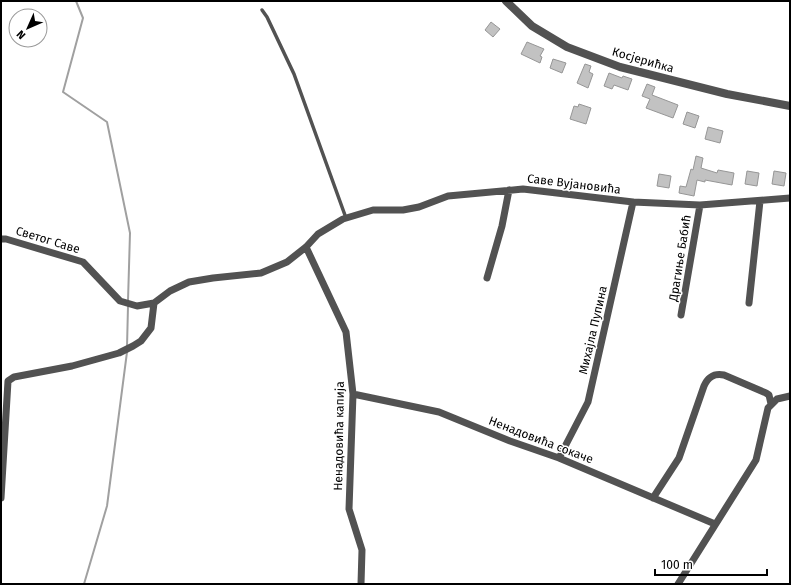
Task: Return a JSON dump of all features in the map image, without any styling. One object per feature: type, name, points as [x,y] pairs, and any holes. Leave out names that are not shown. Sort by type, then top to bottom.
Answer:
[{"type":"street","name":"Косјерићка","points":[[506,1],[532,26],[568,47],[620,67],[727,94],[790,106]]},
{"type":"street","name":"Саве Вујановића","points":[[120,301],[137,306],[154,303],[170,291],[189,282],[261,273],[286,262],[306,247],[318,234],[346,218],[372,210],[403,210],[419,207],[448,196],[523,189],[633,202],[700,205],[790,198]]},
{"type":"street","points":[[487,278],[502,226],[509,190]]},
{"type":"street","points":[[749,303],[760,201]]},
{"type":"street","name":"Михајла Пупина","points":[[559,458],[588,402],[633,202]]},
{"type":"street","name":"Драгиње Бабић","points":[[682,315],[700,205]]},
{"type":"street","name":"Светог Саве","points":[[1,239],[6,239],[83,262],[120,301]]},
{"type":"street","name":"Ненадовића капија","points":[[306,247],[346,332],[353,394],[349,509],[362,550],[361,584]]},
{"type":"street","points":[[1,498],[8,381],[14,377],[72,366],[119,353],[141,341],[151,328],[154,303]]},
{"type":"street","points":[[653,498],[679,458],[704,386],[712,376],[718,374],[724,375],[766,393],[769,395],[771,404]]},
{"type":"street","name":"Ненадовића сокаче","points":[[353,394],[439,412],[510,441],[559,458],[715,524]]},
{"type":"street","points":[[678,584],[756,460],[766,414],[771,404],[777,399],[790,396]]},
{"type":"lane","points":[[262,10],[267,16],[294,74],[346,218]]},
{"type":"building","points":[[491,22],[500,29],[493,37],[485,30]]},
{"type":"building","points":[[527,42],[544,49],[540,56],[542,57],[540,63],[521,54]]},
{"type":"building","points":[[553,59],[566,63],[562,73],[550,68]]},
{"type":"building","points":[[585,64],[591,66],[589,72],[593,74],[588,88],[577,83]]},
{"type":"building","points":[[609,73],[622,78],[623,76],[632,79],[628,90],[614,85],[612,89],[604,86]]},
{"type":"building","points":[[647,84],[655,87],[652,95],[678,105],[673,118],[646,108],[650,99],[642,96]]},
{"type":"building","points":[[579,104],[591,108],[586,124],[570,119],[574,106],[578,107]]},
{"type":"building","points":[[687,112],[699,116],[695,128],[683,124]]},
{"type":"building","points":[[708,127],[723,131],[720,143],[705,139]]},
{"type":"building","points":[[696,156],[703,158],[701,168],[717,173],[718,170],[734,173],[732,185],[697,180],[694,196],[679,193],[680,186],[686,187],[691,169],[693,170]]},
{"type":"building","points":[[747,171],[759,173],[757,186],[745,184]]},
{"type":"building","points":[[774,171],[786,173],[784,186],[772,184]]},
{"type":"building","points":[[659,174],[671,176],[669,188],[657,186]]},
{"type":"waterway","points":[[76,1],[83,18],[63,92],[107,122],[130,233],[128,301]]},
{"type":"waterway","points":[[127,347],[128,306]]},
{"type":"waterway","points":[[84,584],[107,506],[127,352]]}]
